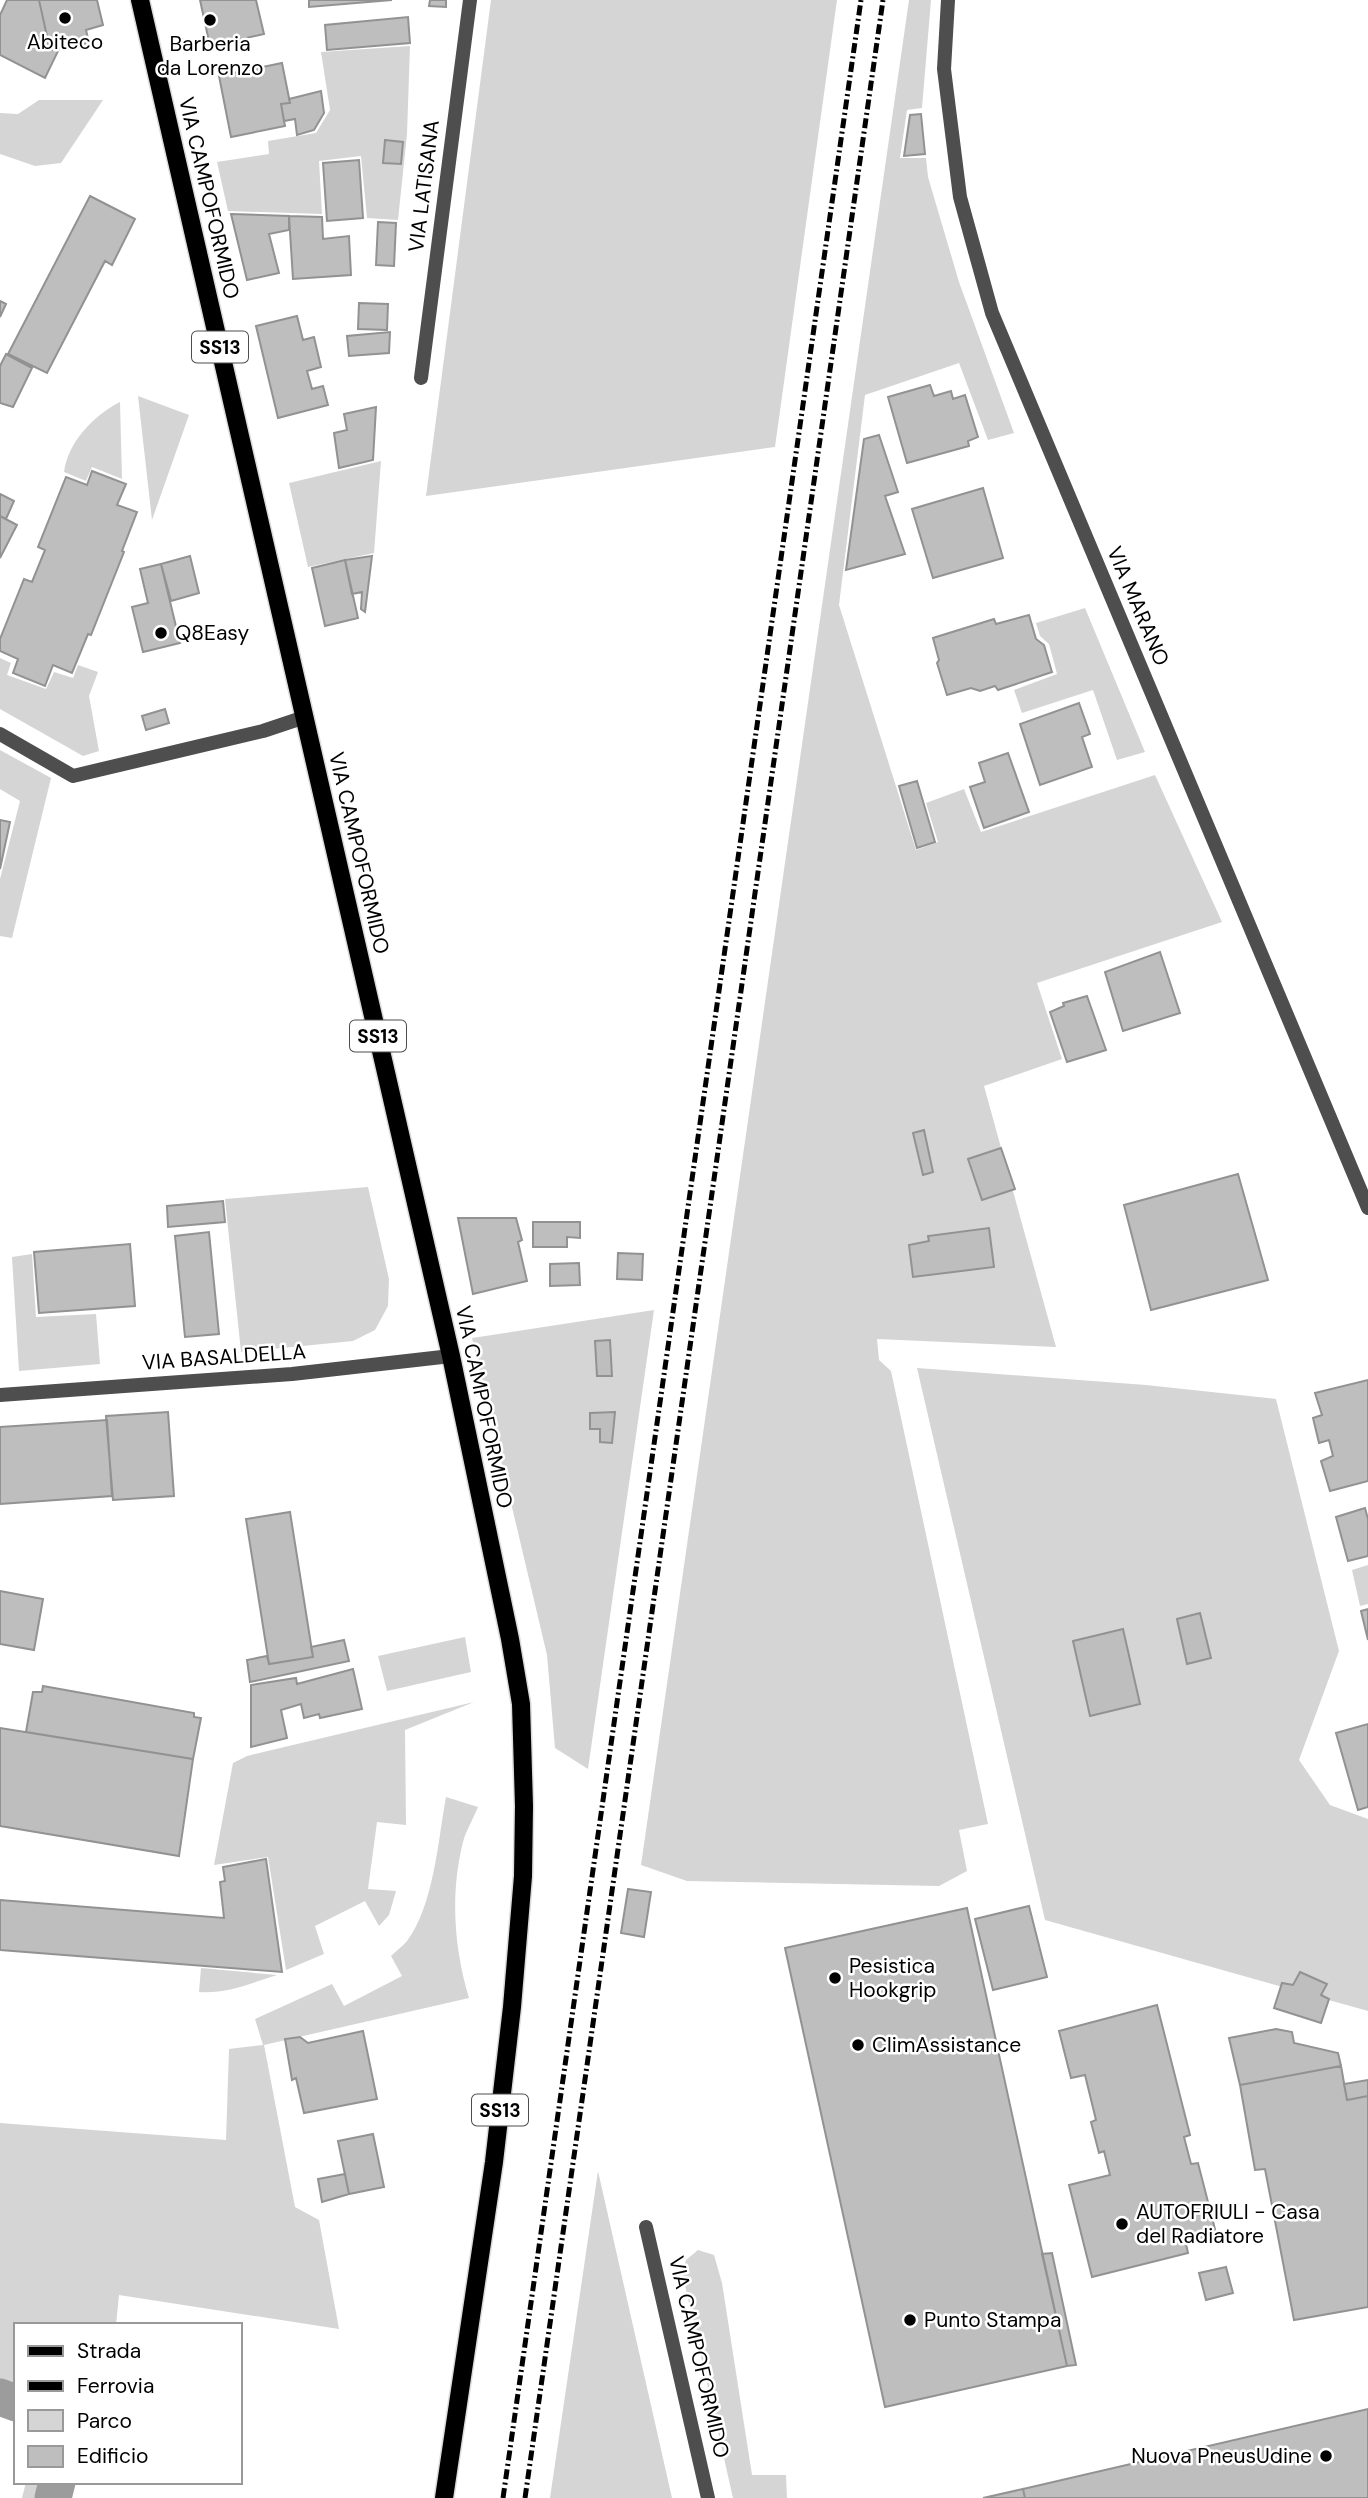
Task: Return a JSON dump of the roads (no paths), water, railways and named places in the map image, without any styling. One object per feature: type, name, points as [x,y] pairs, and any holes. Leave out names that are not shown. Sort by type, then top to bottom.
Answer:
[{"type":"main road","name":"VIA CAMPOFORMIDO","points":[[140,0],[451,1356],[510,1639],[522,1719]]},
{"type":"main road","name":"SS13","points":[[444,2498],[492,2175],[512,2007],[523,1876],[522,1719]]},
{"type":"street","name":"VIA LATISANA","points":[[421,378],[470,0]]},
{"type":"street","name":"VIA MARANO","points":[[948,0],[944,69],[960,197],[992,313],[1368,1208]]},
{"type":"street","points":[[0,734],[73,776],[263,731],[305,717]]},
{"type":"street","name":"VIA BASALDELLA","points":[[0,1395],[292,1374],[451,1356]]},
{"type":"street","name":"VIA CAMPOFORMIDO","points":[[646,2227],[708,2498]]},
{"type":"waterway","points":[[0,2397],[14,2402]]},
{"type":"waterway","points":[[53,2498],[56,2484]]},
{"type":"railway","points":[[503,2498],[861,0]]},
{"type":"railway","points":[[525,2498],[883,0]]},
{"type":"place","name":"Abiteco","points":[[65,18]]},
{"type":"place","name":"Barberia da Lorenzo","points":[[210,20]]},
{"type":"place","name":"Q8Easy","points":[[161,633]]},
{"type":"place","name":"Pesistica Hookgrip","points":[[835,1978]]},
{"type":"place","name":"ClimAssistance","points":[[858,2045]]},
{"type":"place","name":"AUTOFRIULI - Casa del Radiatore","points":[[1122,2224]]},
{"type":"place","name":"Punto Stampa","points":[[910,2320]]},
{"type":"place","name":"Nuova PneusUdine","points":[[1326,2456]]}]
